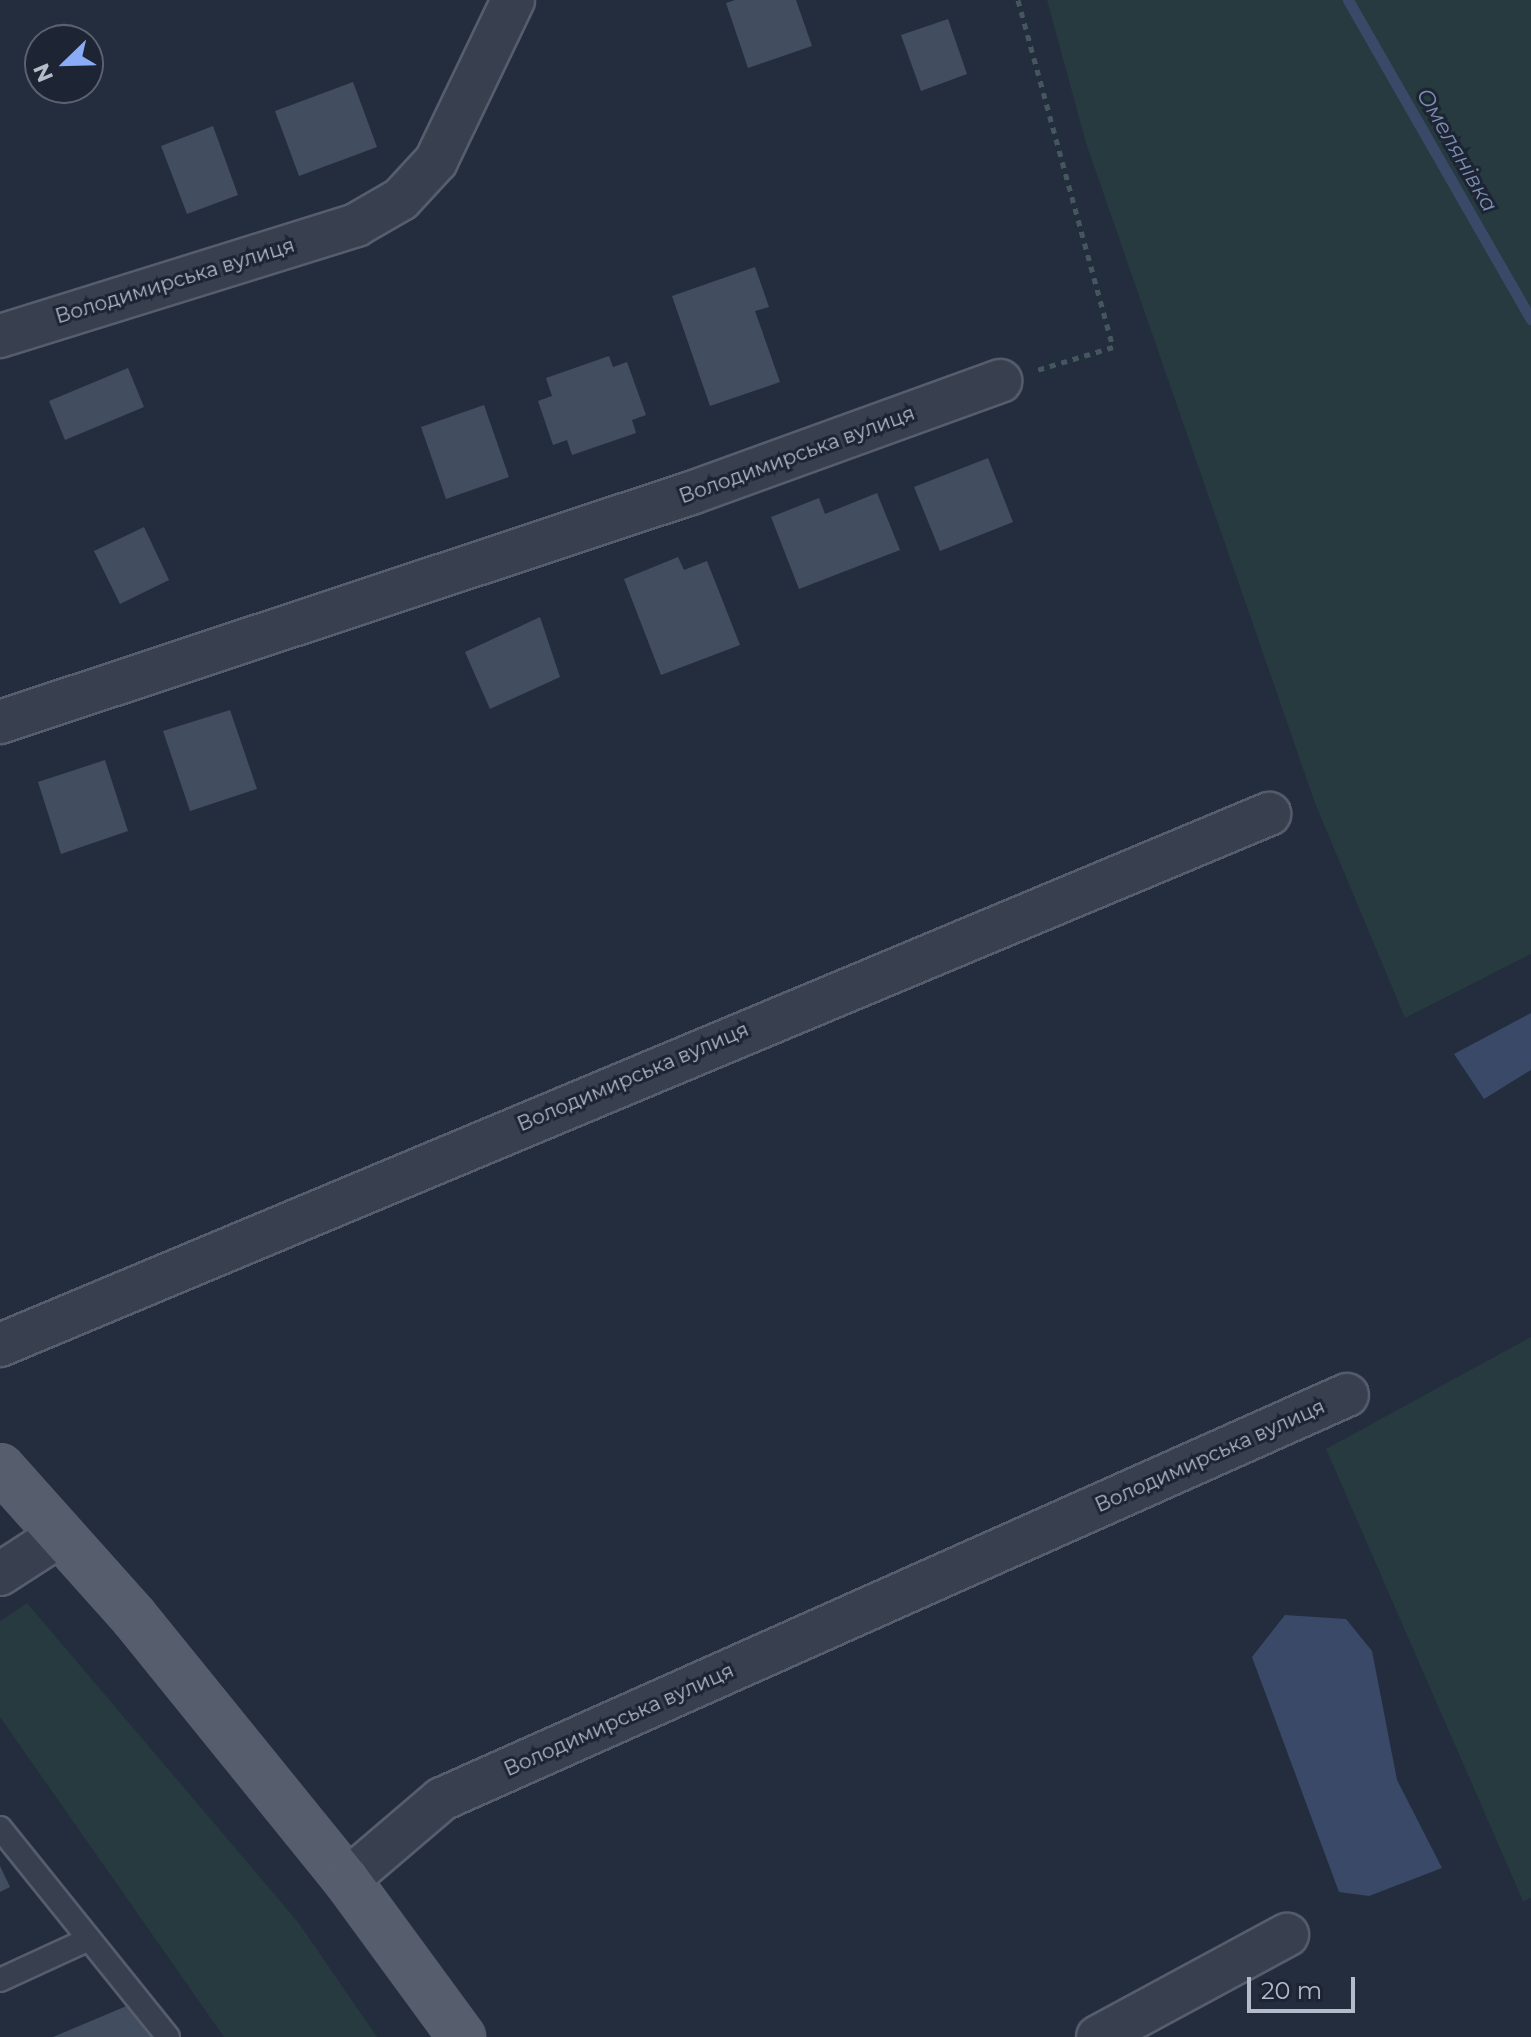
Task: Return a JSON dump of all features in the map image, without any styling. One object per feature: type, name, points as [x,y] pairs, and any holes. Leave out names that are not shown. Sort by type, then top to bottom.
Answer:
[{"type":"main road","points":[[0,1467],[347,1880],[462,2037]]},
{"type":"street","name":"Володимирська вулиця","points":[[0,336],[356,225],[401,199],[436,161],[516,1]]},
{"type":"street","name":"Володимирська вулиця","points":[[0,722],[691,493],[1000,381]]},
{"type":"street","name":"Володимирська вулиця","points":[[0,1345],[1269,814]]},
{"type":"street","name":"Володимирська вулиця","points":[[347,1880],[442,1799],[1347,1395]]},
{"type":"street","points":[[0,1574],[60,1535]]},
{"type":"street","points":[[1098,2037],[1287,1935]]},
{"type":"lane","points":[[0,1828],[168,2037]]},
{"type":"lane","points":[[0,1980],[89,1939]]},
{"type":"path","points":[[1000,381],[1113,347],[1018,0]]},
{"type":"green space","points":[[1047,0],[1531,0],[1531,954],[1405,1018],[1315,803],[1086,143]]},
{"type":"green space","points":[[1531,1337],[1531,1898],[1523,1901],[1326,1449]]},
{"type":"green space","points":[[27,1603],[298,1922],[377,2037],[224,2037],[0,1717],[0,1621]]},
{"type":"water","points":[[1531,1013],[1531,1070],[1484,1099],[1454,1054]]},
{"type":"water","points":[[1285,1615],[1346,1619],[1372,1651],[1397,1780],[1442,1868],[1369,1896],[1339,1892],[1252,1657]]},
{"type":"building","points":[[735,0],[796,0],[812,46],[748,68],[726,3]]},
{"type":"building","points":[[948,19],[967,74],[921,91],[901,35]]},
{"type":"building","points":[[353,82],[377,147],[299,176],[275,111]]},
{"type":"building","points":[[213,126],[238,195],[187,214],[161,146]]},
{"type":"building","points":[[755,267],[769,307],[755,311],[780,382],[710,406],[672,296]]},
{"type":"building","points":[[609,356],[613,367],[627,362],[646,415],[632,420],[636,433],[572,455],[567,440],[553,445],[538,401],[552,396],[546,378]]},
{"type":"building","points":[[128,368],[144,407],[65,440],[49,401]]},
{"type":"building","points":[[484,405],[509,477],[446,499],[421,427]]},
{"type":"building","points":[[988,458],[1013,522],[940,551],[914,487]]},
{"type":"building","points":[[877,493],[900,550],[799,589],[771,517],[819,498],[825,514]]},
{"type":"building","points":[[144,527],[169,580],[120,604],[94,551]]},
{"type":"building","points":[[678,557],[684,570],[707,561],[740,645],[661,675],[624,579]]},
{"type":"building","points":[[540,617],[560,677],[490,709],[465,652]]},
{"type":"building","points":[[230,710],[257,789],[190,811],[163,731]]},
{"type":"building","points":[[105,760],[128,831],[61,854],[38,782]]},
{"type":"building","points":[[0,1866],[10,1887],[0,1892]]},
{"type":"building","points":[[136,2002],[151,2037],[53,2037]]},
{"type":"waterway","name":"Омелянівка","points":[[1348,0],[1531,319]]}]
